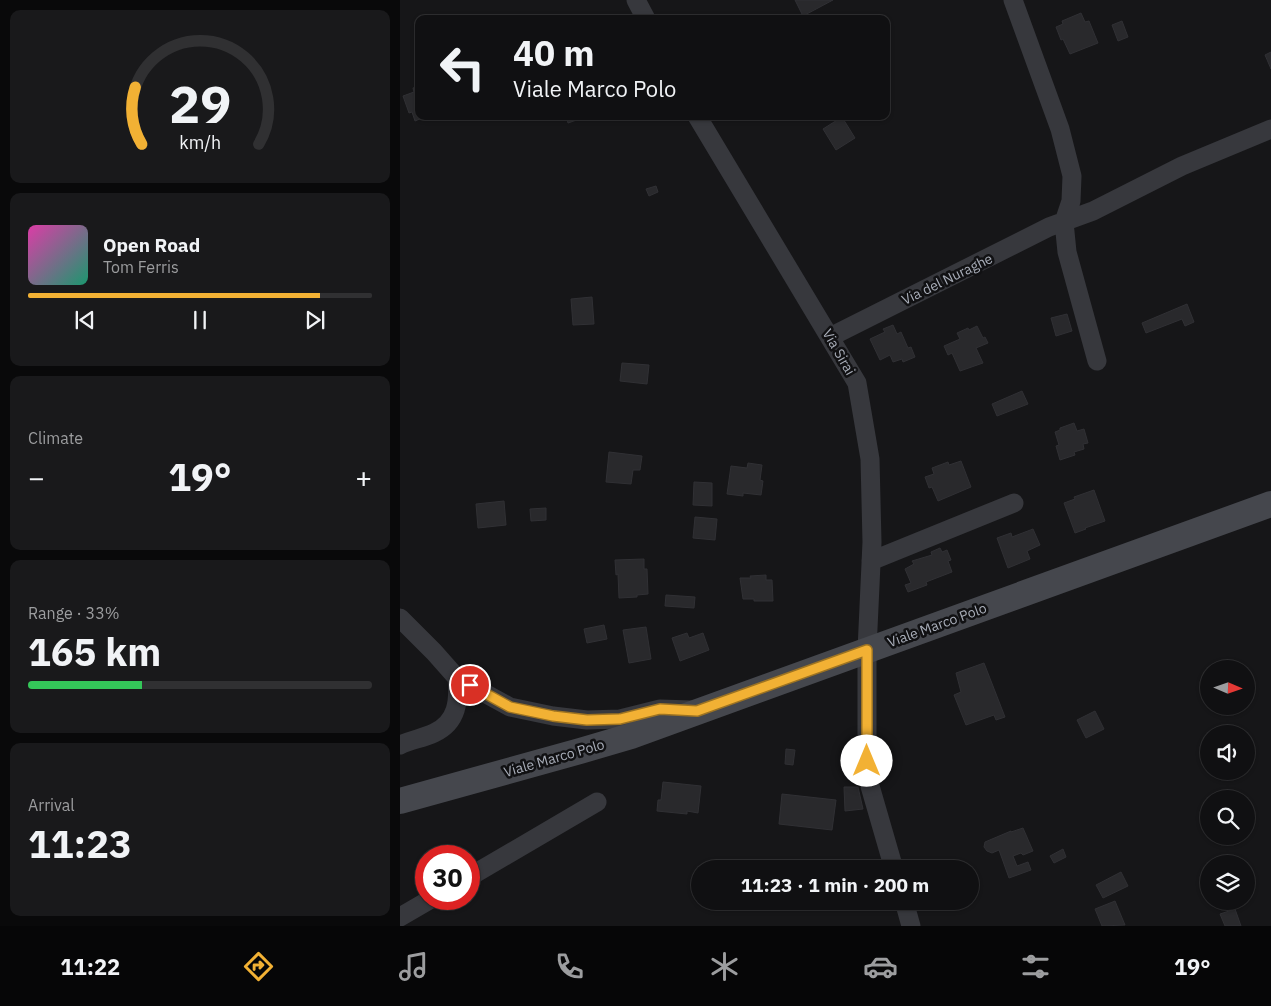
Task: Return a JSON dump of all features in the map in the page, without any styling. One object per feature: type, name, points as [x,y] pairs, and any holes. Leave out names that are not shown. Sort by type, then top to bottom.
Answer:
[{"type":"main road","name":"Viale Marco Polo","points":[[400,801],[630,736],[1271,504]]},
{"type":"street","points":[[636,0],[644,15]]},
{"type":"street","points":[[1013,0],[1060,129],[1072,176],[1071,201],[1064,222],[1067,252],[1097,362]]},
{"type":"street","name":"Via Sirai","points":[[699,120],[857,383],[870,459],[871,561],[867,650],[867,761],[870,786],[891,860]]},
{"type":"street","name":"Via del Nuraghe","points":[[830,337],[1049,228],[1093,211],[1182,166],[1271,129]]},
{"type":"street","points":[[871,561],[1014,503]]},
{"type":"street","points":[[400,618],[457,678],[510,707],[553,716],[587,720],[620,719],[660,709],[697,711]]},
{"type":"street","points":[[400,744],[435,733],[445,726],[455,713],[459,698],[457,678]]},
{"type":"street","points":[[480,870],[597,802]]},
{"type":"street","points":[[400,917],[415,908]]},
{"type":"street","points":[[907,910],[911,926]]},
{"type":"building","points":[[795,0],[833,0],[805,15],[802,15]]},
{"type":"building","points":[[1081,13],[1085,22],[1089,21],[1098,43],[1070,54],[1063,39],[1061,40],[1056,27],[1063,24],[1062,21]]},
{"type":"building","points":[[1122,21],[1128,37],[1118,41],[1112,25]]},
{"type":"building","points":[[1271,52],[1271,69],[1265,55]]},
{"type":"building","points":[[415,87],[415,120],[417,120],[415,121],[412,112],[409,113],[403,96],[414,92],[413,88]]},
{"type":"building","points":[[837,120],[844,120],[855,138],[836,150],[823,129]]},
{"type":"building","points":[[656,186],[658,192],[649,196],[646,189]]},
{"type":"building","points":[[592,297],[594,324],[573,325],[571,299]]},
{"type":"building","points":[[1187,304],[1194,322],[1185,326],[1182,319],[1146,333],[1142,323]]},
{"type":"building","points":[[1067,314],[1072,331],[1056,336],[1051,318]]},
{"type":"building","points":[[893,325],[897,334],[901,332],[908,348],[911,347],[915,357],[903,362],[902,359],[893,362],[890,355],[880,360],[870,339],[885,332],[883,329]]},
{"type":"building","points":[[977,326],[988,343],[976,348],[983,363],[960,371],[952,353],[948,355],[944,346],[960,339],[957,333]]},
{"type":"building","points":[[622,363],[649,365],[647,384],[620,381]]},
{"type":"building","points":[[1022,391],[1028,404],[997,416],[992,404]]},
{"type":"building","points":[[1074,423],[1077,431],[1084,429],[1088,443],[1083,444],[1084,449],[1074,452],[1075,455],[1060,460],[1056,446],[1059,445],[1055,432]]},
{"type":"building","points":[[609,452],[642,456],[640,470],[633,470],[631,484],[606,482]]},
{"type":"building","points":[[961,461],[971,487],[938,501],[932,487],[929,488],[925,477],[934,474],[932,468],[948,462],[949,465]]},
{"type":"building","points":[[748,463],[762,465],[760,480],[763,481],[761,495],[743,493],[743,496],[727,494],[731,466],[747,468]]},
{"type":"building","points":[[694,482],[712,483],[712,506],[693,505]]},
{"type":"building","points":[[1094,490],[1105,521],[1075,533],[1064,503],[1075,499],[1074,497]]},
{"type":"building","points":[[504,501],[506,525],[478,528],[476,504]]},
{"type":"building","points":[[546,508],[546,520],[531,521],[530,509]]},
{"type":"building","points":[[695,517],[717,519],[715,540],[693,538]]},
{"type":"building","points":[[1033,529],[1040,545],[1027,551],[1030,559],[1008,568],[997,538],[1011,533],[1012,537]]},
{"type":"building","points":[[940,548],[942,552],[947,550],[951,560],[948,561],[952,572],[926,582],[927,585],[908,592],[905,585],[911,583],[905,569],[914,564],[912,561],[932,555],[931,552]]},
{"type":"building","points":[[644,559],[644,569],[647,569],[648,594],[619,598],[618,574],[616,575],[615,560]]},
{"type":"building","points":[[766,575],[766,580],[772,580],[773,601],[743,599],[740,578]]},
{"type":"building","points":[[666,595],[695,597],[694,608],[665,606]]},
{"type":"building","points":[[604,625],[607,639],[587,643],[584,629]]},
{"type":"building","points":[[646,627],[651,659],[629,663],[623,630]]},
{"type":"building","points":[[687,633],[689,638],[703,633],[709,650],[680,661],[672,638]]},
{"type":"building","points":[[984,663],[1005,717],[996,720],[994,715],[966,725],[954,695],[961,692],[956,673]]},
{"type":"building","points":[[1095,711],[1104,729],[1086,738],[1077,720]]},
{"type":"building","points":[[786,749],[795,750],[793,765],[785,764]]},
{"type":"building","points":[[663,782],[701,786],[698,813],[687,811],[687,814],[657,811],[658,800],[661,800]]},
{"type":"building","points":[[844,787],[858,787],[863,809],[845,811]]},
{"type":"building","points":[[782,794],[836,800],[832,830],[779,824]]},
{"type":"building","points":[[1023,828],[1033,851],[1013,856],[1017,866],[1028,862],[1031,870],[1009,878],[999,850],[992,853],[987,851],[984,847],[985,842]]},
{"type":"building","points":[[1063,849],[1066,857],[1054,863],[1050,856]]},
{"type":"building","points":[[1121,872],[1128,886],[1103,898],[1096,885]]},
{"type":"building","points":[[1115,901],[1125,925],[1102,926],[1095,909]]},
{"type":"building","points":[[1235,910],[1241,926],[1225,926],[1220,914]]},
{"type":"route","points":[[470,685],[510,707],[553,716],[587,720],[620,719],[660,709],[697,711],[867,650],[867,761]]}]
